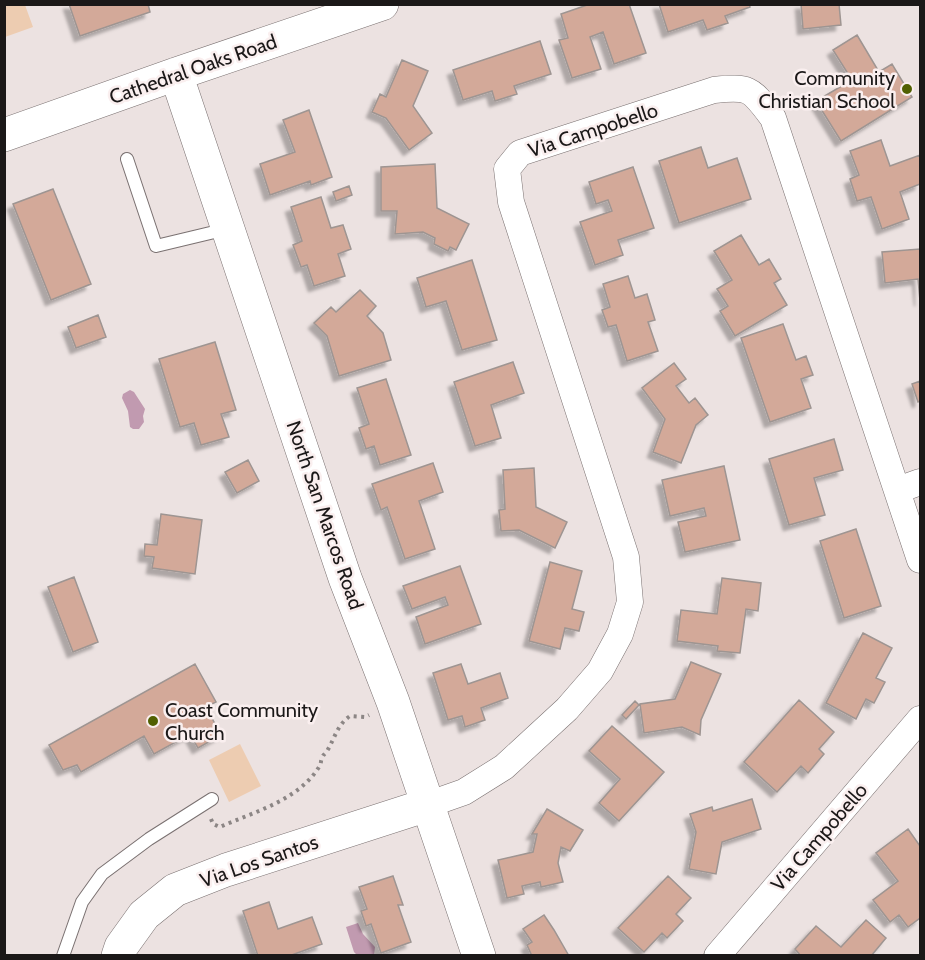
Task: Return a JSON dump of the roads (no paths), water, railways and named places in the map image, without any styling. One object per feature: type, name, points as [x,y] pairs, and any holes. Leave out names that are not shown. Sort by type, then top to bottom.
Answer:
[{"type":"street","name":"Cathedral Oaks Road","points":[[4,135],[382,4]]},
{"type":"street","name":"North San Marcos Road","points":[[176,74],[345,578],[393,702],[479,956]]},
{"type":"street","name":"Via Campobello","points":[[427,806],[464,792],[504,767],[567,709],[600,671],[620,634],[630,602],[626,557],[511,202],[507,169],[520,153],[714,90],[740,87],[754,93],[772,118],[909,486],[921,560]]},
{"type":"street","name":"Via Campobello","points":[[717,956],[921,719]]},
{"type":"street","name":"Via Los Santos","points":[[118,956],[121,947],[144,915],[175,890],[226,870],[427,806]]},
{"type":"lane","points":[[127,159],[156,246],[228,229]]},
{"type":"lane","points":[[63,956],[81,902],[102,874],[149,838],[212,799]]},
{"type":"place","name":"Community Christian School","points":[[907,89]]},
{"type":"place","name":"Coast Community Church","points":[[153,721]]}]
